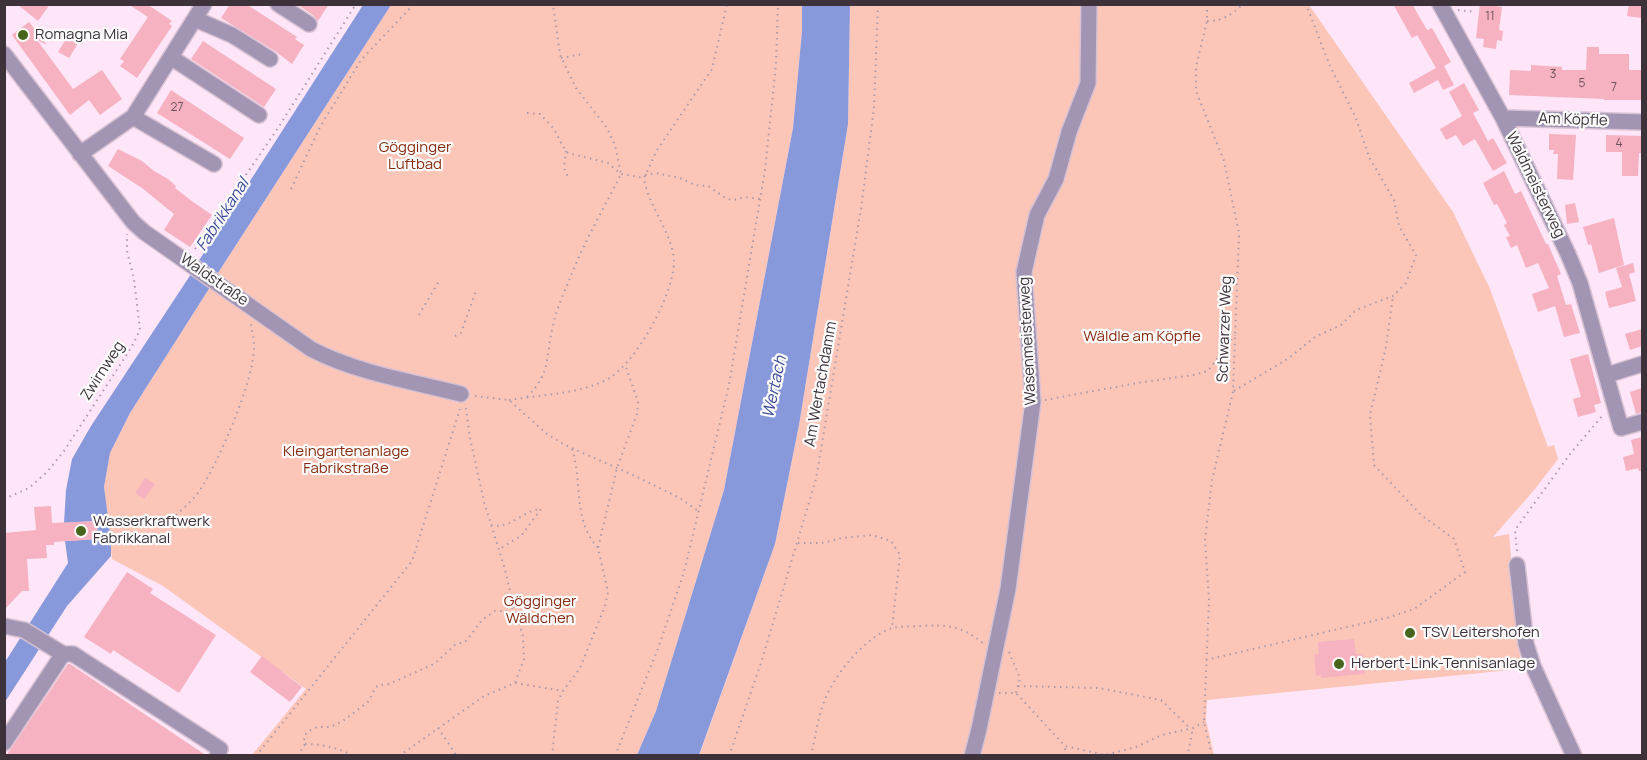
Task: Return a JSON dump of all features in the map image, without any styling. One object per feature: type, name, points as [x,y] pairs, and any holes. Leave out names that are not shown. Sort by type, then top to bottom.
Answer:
[{"type":"street","points":[[80,154],[133,117],[204,4]]},
{"type":"street","points":[[278,4],[309,24]]},
{"type":"street","name":"Wasenmeisterweg","points":[[972,756],[996,649],[1018,524],[1033,402],[1024,272],[1037,215],[1056,179],[1069,132],[1088,83],[1089,4]]},
{"type":"street","name":"Waldmeisterweg","points":[[1440,4],[1503,118],[1581,283],[1622,428],[1642,422]]},
{"type":"street","points":[[195,19],[232,35],[270,59]]},
{"type":"street","name":"Waldstraße","points":[[4,54],[131,221],[144,232],[311,349],[361,369],[460,394]]},
{"type":"street","points":[[172,58],[259,115]]},
{"type":"street","points":[[133,117],[214,164]]},
{"type":"street","name":"Am Köpfle","points":[[1503,118],[1642,122]]},
{"type":"street","points":[[1607,375],[1642,364]]},
{"type":"street","points":[[1517,565],[1529,655],[1574,756]]},
{"type":"street","points":[[11,630],[60,652],[73,654],[220,748],[217,756]]},
{"type":"street","points":[[4,743],[60,652]]},
{"type":"path","points":[[189,263],[356,4]]},
{"type":"path","points":[[291,189],[320,127],[361,60],[414,4]]},
{"type":"path","points":[[526,397],[538,386],[544,374],[553,325],[571,275],[621,174],[615,145],[607,128],[576,88],[561,58],[553,4]]},
{"type":"path","points":[[460,394],[509,400],[576,389],[605,381],[625,365],[656,318],[670,289],[674,259],[645,177],[657,150],[712,69],[727,4]]},
{"type":"path","points":[[615,756],[659,646],[684,573],[729,385],[760,199],[776,64],[778,4]]},
{"type":"path","name":"Am Wertachdamm","points":[[729,756],[762,660],[816,479],[861,209],[873,108],[878,4]]},
{"type":"path","name":"Schwarzer Weg","points":[[1207,4],[1207,21],[1196,67],[1196,92],[1224,161],[1239,233],[1233,392],[1212,480],[1205,540],[1209,600],[1204,722],[1212,756]]},
{"type":"path","points":[[1207,21],[1219,21],[1235,12],[1243,4]]},
{"type":"path","points":[[1233,392],[1289,358],[1315,337],[1341,325],[1356,310],[1393,296],[1406,283],[1416,255],[1399,226],[1394,200],[1369,157],[1356,118],[1330,66],[1306,4]]},
{"type":"path","points":[[561,58],[583,54]]},
{"type":"path","points":[[527,113],[540,114],[554,129],[568,153],[608,163],[621,174],[645,177],[656,173],[680,178],[695,185],[708,186],[727,199],[745,197],[760,199]]},
{"type":"path","points":[[566,151],[564,168],[569,179]]},
{"type":"path","name":"Zwirnweg","points":[[4,499],[29,488],[47,472],[64,451],[131,348],[140,330],[134,279],[126,245],[131,221]]},
{"type":"path","points":[[419,315],[439,281]]},
{"type":"path","points":[[455,336],[461,333],[476,291]]},
{"type":"path","points":[[1206,660],[1390,617],[1414,609],[1465,572],[1454,539],[1421,515],[1374,465],[1370,415],[1386,347],[1393,296]]},
{"type":"path","points":[[167,523],[200,491],[219,453],[249,380],[254,346],[247,303]]},
{"type":"path","points":[[1033,402],[1208,371],[1236,335]]},
{"type":"path","points":[[598,548],[617,468],[638,414],[638,402],[625,365]]},
{"type":"path","points":[[460,394],[466,406],[470,438],[484,502],[523,636],[524,660],[515,683]]},
{"type":"path","points":[[256,756],[412,561],[460,406],[460,394]]},
{"type":"path","points":[[509,400],[547,434],[572,449],[680,498],[699,511]]},
{"type":"path","points":[[1517,565],[1515,530],[1570,454],[1614,402]]},
{"type":"path","points":[[552,756],[558,701],[580,668],[605,606],[608,592],[598,548],[585,530],[579,511],[578,473],[572,449]]},
{"type":"path","points":[[491,525],[504,526],[526,513],[541,509],[521,536],[499,549]]},
{"type":"path","points":[[798,543],[822,543],[872,535],[891,541],[900,555],[892,628]]},
{"type":"path","points":[[298,756],[305,744],[304,737],[307,732],[317,727],[330,727],[343,721],[369,701],[375,688],[379,685],[388,684],[434,664],[455,645],[465,641],[482,620],[495,611],[507,611],[514,607]]},
{"type":"path","points":[[811,756],[816,731],[830,688],[858,650],[873,638],[892,628],[935,625],[963,629],[996,649],[1009,651],[1020,678],[1016,693]]},
{"type":"path","points":[[399,756],[484,696],[515,683],[563,691]]},
{"type":"path","points":[[1018,686],[1099,688],[1161,700],[1191,728]]},
{"type":"path","points":[[987,693],[1016,693],[1065,746],[1106,755],[1136,747],[1162,735],[1191,728],[1204,722]]},
{"type":"path","points":[[438,728],[457,756]]},
{"type":"path","points":[[1185,756],[1188,753],[1191,728]]},
{"type":"path","points":[[305,744],[336,747],[354,756]]},
{"type":"path","points":[[1065,746],[1065,756]]},
{"type":"green space","points":[[391,5],[802,5],[802,31],[793,128],[724,490],[656,711],[637,755],[252,755],[306,689],[163,586],[112,559],[104,487],[110,453],[130,413],[212,284],[218,285],[309,351],[360,371],[449,395],[455,399],[457,404],[458,389],[329,356],[311,349],[216,276]]},
{"type":"green space","name":"Wäldle am Köpfle","points":[[850,5],[1309,5],[1453,212],[1490,289],[1548,447],[1554,445],[1558,459],[1493,537],[1509,534],[1521,669],[1207,700],[1206,720],[1214,755],[699,756],[775,544],[799,425],[848,124]]},
{"type":"water","points":[[363,5],[391,5],[216,276],[198,262]]},
{"type":"water","name":"Wertach","points":[[802,5],[850,5],[848,124],[799,425],[775,544],[699,755],[637,755],[656,711],[724,490],[793,128],[802,31]]},
{"type":"water","points":[[193,271],[212,284],[130,413],[110,453],[104,487],[111,556],[67,606],[5,702],[5,662],[68,563],[65,541],[98,539],[96,521],[64,523],[66,490],[72,459],[91,426]]},
{"type":"building","points":[[17,4],[50,4],[38,21]]},
{"type":"building","points":[[128,4],[147,4],[172,21],[169,24],[172,26],[137,78],[120,66],[124,61],[120,59],[148,17]]},
{"type":"building","points":[[230,4],[246,4],[297,37],[295,39],[304,45],[292,64],[221,18]]},
{"type":"building","points":[[297,4],[329,4],[318,21]]},
{"type":"building","points":[[1393,4],[1412,4],[1427,30],[1432,28],[1451,62],[1444,66],[1454,85],[1443,90],[1438,80],[1414,93],[1409,83],[1436,68],[1417,35],[1412,38]]},
{"type":"building","points":[[1480,4],[1502,7],[1499,30],[1503,31],[1502,41],[1497,40],[1496,49],[1483,47],[1484,39],[1476,38]]},
{"type":"building","points":[[1629,4],[1642,4],[1642,18],[1627,16]]},
{"type":"building","points":[[29,22],[47,45],[37,40],[73,89],[102,70],[122,99],[100,115],[89,100],[70,115],[12,35]]},
{"type":"building","points":[[72,29],[80,40],[69,58],[58,52]]},
{"type":"building","points":[[203,41],[276,89],[264,107],[191,59]]},
{"type":"building","points":[[1587,47],[1599,47],[1599,54],[1629,54],[1629,70],[1642,70],[1642,100],[1509,95],[1510,70],[1531,71],[1531,65],[1562,67],[1562,70],[1586,70]]},
{"type":"building","points":[[1464,83],[1479,110],[1473,113],[1488,141],[1493,138],[1507,163],[1493,171],[1475,139],[1463,146],[1456,135],[1446,140],[1440,129],[1462,116],[1449,92]]},
{"type":"building","points":[[171,90],[244,138],[230,159],[157,113]]},
{"type":"building","points":[[1549,134],[1576,135],[1573,180],[1557,179],[1558,154],[1553,154],[1554,150],[1549,150]]},
{"type":"building","points":[[1606,135],[1642,136],[1638,176],[1622,176],[1622,152],[1606,152]]},
{"type":"building","points":[[118,149],[142,161],[168,179],[176,186],[175,188],[212,215],[190,247],[164,230],[174,214],[142,188],[108,166]]},
{"type":"building","points":[[1504,171],[1515,194],[1521,191],[1548,244],[1561,274],[1557,276],[1566,305],[1571,304],[1580,333],[1564,337],[1555,306],[1538,312],[1532,294],[1549,288],[1538,263],[1526,268],[1517,245],[1511,248],[1506,237],[1510,236],[1504,225],[1507,223],[1497,204],[1494,205],[1483,183]]},
{"type":"building","points":[[1575,203],[1579,222],[1567,224],[1565,205]]},
{"type":"building","points":[[1614,218],[1624,265],[1599,273],[1591,244],[1588,245],[1583,227]]},
{"type":"building","points":[[1633,263],[1635,272],[1629,274],[1636,301],[1609,308],[1605,292],[1622,287],[1616,268]]},
{"type":"building","points":[[1642,329],[1642,346],[1630,350],[1625,334]]},
{"type":"building","points":[[1588,354],[1601,403],[1594,405],[1596,412],[1578,417],[1573,399],[1581,397],[1570,359]]},
{"type":"building","points":[[1642,388],[1642,412],[1636,414],[1630,392]]},
{"type":"building","points":[[1642,437],[1642,471],[1638,468],[1626,471],[1623,457],[1634,454],[1631,440]]},
{"type":"building","points":[[145,478],[155,484],[144,499],[135,493]]},
{"type":"building","points":[[51,506],[52,523],[97,521],[98,539],[54,542],[54,545],[46,545],[47,558],[27,559],[29,591],[22,591],[4,610],[4,533],[36,530],[34,507]]},
{"type":"building","points":[[127,572],[153,589],[150,593],[216,635],[179,693],[113,650],[111,654],[84,637]]},
{"type":"building","name":"Herbert-Link-Tennisanlage","points":[[1354,639],[1356,654],[1363,654],[1365,674],[1321,678],[1321,675],[1316,676],[1314,654],[1319,654],[1318,642]]},
{"type":"building","points":[[262,656],[302,687],[290,702],[250,672]]},
{"type":"building","points":[[70,664],[207,756],[6,756]]},
{"type":"place","name":"Romagna Mia","points":[[23,35]]},
{"type":"place","name":"Wasserkraftwerk Fabrikkanal","points":[[81,531]]},
{"type":"place","name":"TSV Leitershofen","points":[[1410,633]]},
{"type":"place","name":"Herbert-Link-Tennisanlage","points":[[1339,664]]},
{"type":"park label","name":"Gögginger Luftbad","points":[[415,156]]},
{"type":"park label","name":"Kleingartenanlage Fabrikstraße","points":[[346,460]]},
{"type":"park label","name":"Gögginger Wäldchen","points":[[540,610]]},
{"type":"water label","name":"Fabrikkanal","points":[[223,215]]}]
